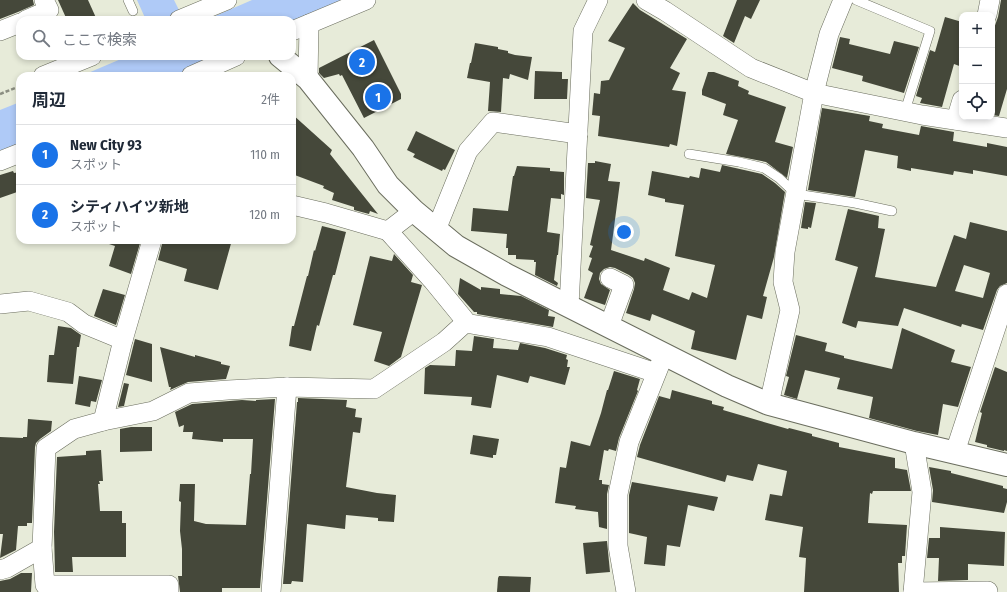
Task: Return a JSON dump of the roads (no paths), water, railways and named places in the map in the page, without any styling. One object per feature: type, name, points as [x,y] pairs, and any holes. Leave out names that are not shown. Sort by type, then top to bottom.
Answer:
[{"type":"street","points":[[35,16],[49,10],[44,0]]},
{"type":"street","points":[[189,16],[227,0]]},
{"type":"street","points":[[308,79],[300,28],[366,0]]},
{"type":"street","points":[[569,306],[583,31],[598,0]]},
{"type":"street","points":[[646,0],[665,10],[750,68],[814,93],[905,111],[1007,128]]},
{"type":"street","points":[[769,404],[790,310],[783,282],[785,252],[814,93],[829,34],[843,0]]},
{"type":"street","points":[[988,12],[990,0]]},
{"type":"street","points":[[0,31],[16,25]]},
{"type":"street","points":[[53,72],[82,60]]},
{"type":"street","points":[[200,72],[227,60]]},
{"type":"street","points":[[285,60],[308,79],[363,148],[388,185],[436,230],[456,246],[609,326],[661,363]]},
{"type":"street","points":[[956,120],[959,110]]},
{"type":"street","points":[[436,230],[468,151],[493,122],[578,134]]},
{"type":"street","points":[[0,161],[16,155]]},
{"type":"street","points":[[296,206],[388,231],[433,281],[464,319],[465,323]]},
{"type":"street","points":[[388,231],[414,211]]},
{"type":"street","points":[[103,421],[123,340],[151,244]]},
{"type":"street","points":[[609,326],[624,285],[610,278]]},
{"type":"street","points":[[955,452],[1007,294]]},
{"type":"street","points":[[0,304],[29,301],[55,308],[68,312],[84,324],[123,340]]},
{"type":"street","points":[[465,323],[548,337],[661,363],[727,386],[769,404],[914,443],[1007,465]]},
{"type":"street","points":[[169,592],[169,585],[45,585],[42,548],[46,448],[74,429],[103,421],[153,411],[188,393],[287,387],[374,389],[444,342],[465,323]]},
{"type":"street","points":[[626,592],[618,546],[618,494],[629,442],[661,363]]},
{"type":"street","points":[[271,592],[287,387]]},
{"type":"street","points":[[914,443],[922,492],[913,592],[988,591]]},
{"type":"street","points":[[0,570],[7,568],[42,548]]},
{"type":"lane","points":[[128,0],[133,11]]},
{"type":"lane","points":[[856,0],[930,31],[905,111]]},
{"type":"lane","points":[[689,154],[739,162],[764,168],[779,178],[796,194],[854,203],[892,212]]},
{"type":"water","points":[[137,0],[174,0],[179,10],[189,16],[144,16]]},
{"type":"water","points":[[252,0],[349,0],[296,24],[296,16],[215,16]]},
{"type":"water","points":[[119,60],[216,60],[189,72],[90,72]]},
{"type":"water","points":[[16,104],[16,150],[0,156],[0,110]]},
{"type":"place","name":"シティハイツ新地","points":[[362,62]]},
{"type":"place","name":"New City 93","points":[[378,97]]}]
